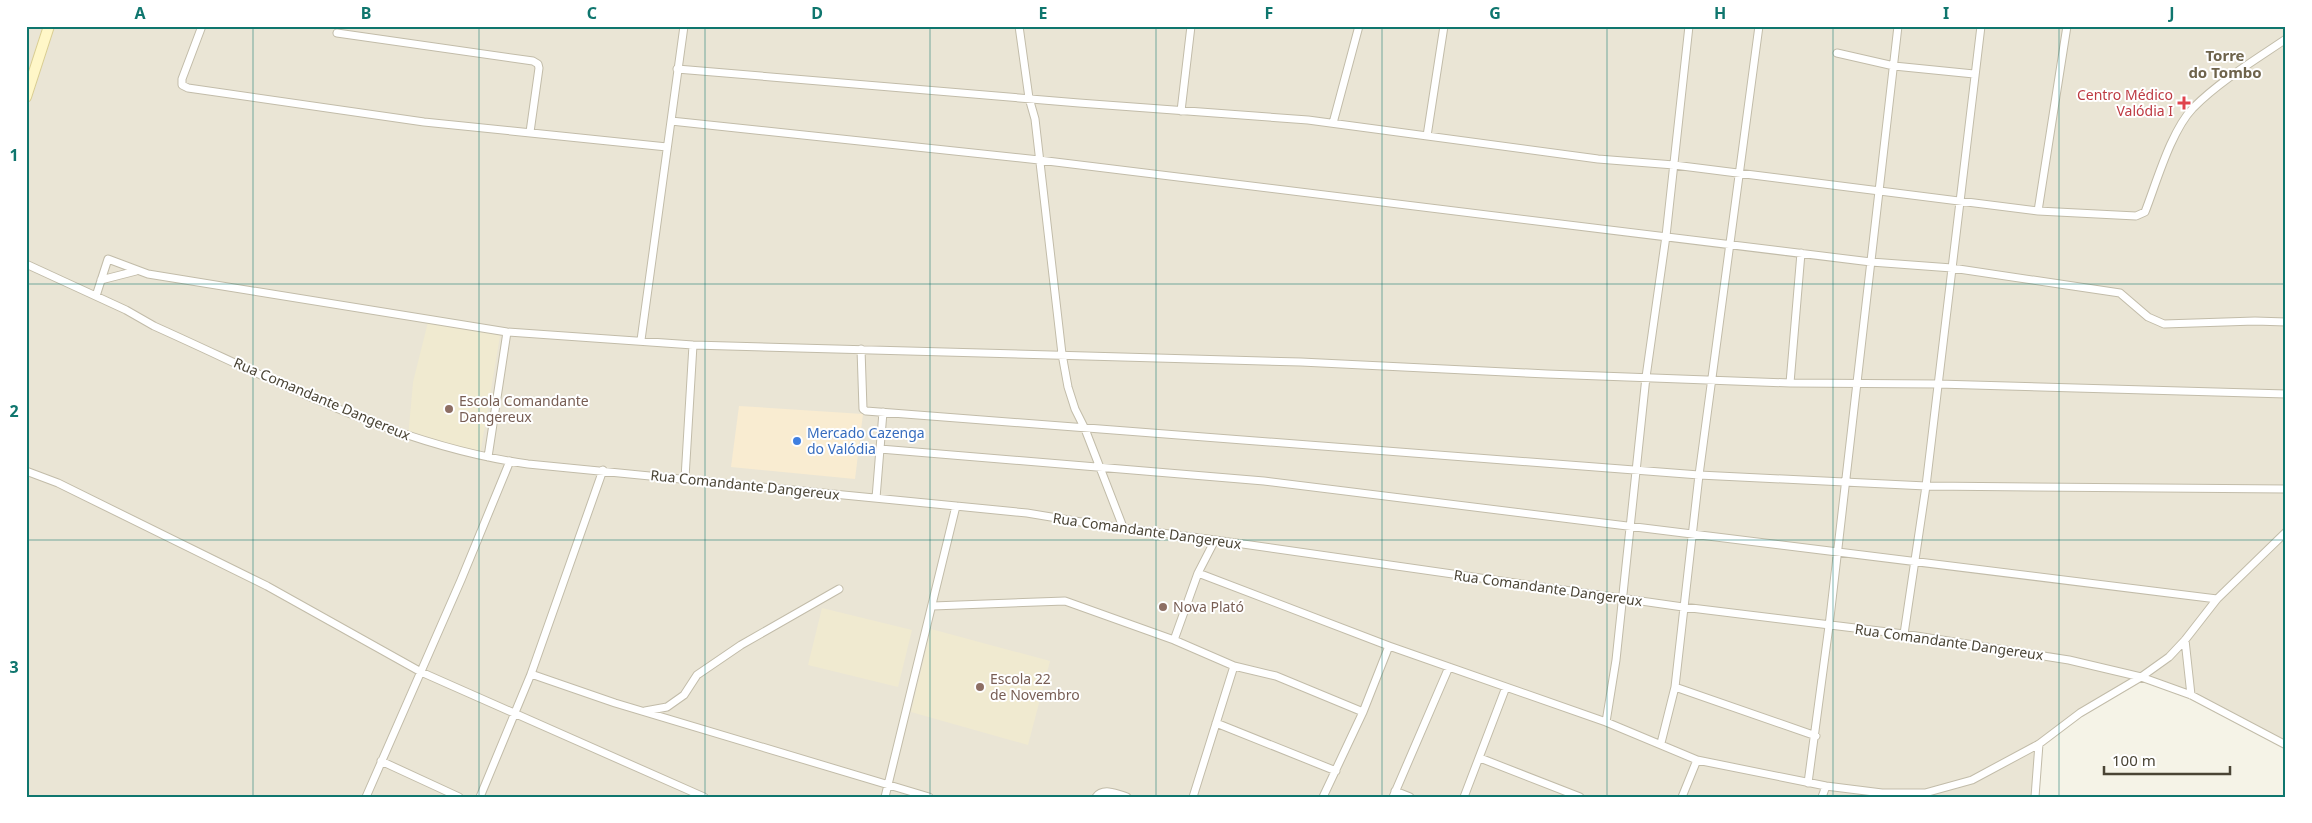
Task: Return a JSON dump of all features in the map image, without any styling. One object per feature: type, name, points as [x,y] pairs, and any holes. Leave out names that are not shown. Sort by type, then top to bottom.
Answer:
[{"type":"main road","points":[[26,97],[48,26]]},
{"type":"street","points":[[202,26],[182,79],[182,85],[188,88],[424,122],[667,147]]},
{"type":"street","points":[[641,340],[684,26]]},
{"type":"street","points":[[1019,26],[1029,98],[1035,119],[1062,354],[1070,395],[1101,468],[1123,528]]},
{"type":"street","points":[[1181,111],[1191,26]]},
{"type":"street","points":[[1333,123],[1359,26]]},
{"type":"street","points":[[1427,136],[1444,26]]},
{"type":"street","points":[[1606,722],[1616,660],[1646,377],[1666,236],[1689,26]]},
{"type":"street","points":[[1662,743],[1675,687],[1711,380],[1759,26]]},
{"type":"street","points":[[1808,783],[1816,736],[1898,26]]},
{"type":"street","points":[[1904,634],[1926,486],[1981,26]]},
{"type":"street","points":[[2038,210],[2067,26]]},
{"type":"street","points":[[337,33],[533,61],[538,64],[539,68],[530,132]]},
{"type":"street","points":[[677,69],[1308,120],[1598,159],[1674,165],[2038,210],[2136,216],[2142,215],[2169,149],[2192,109],[2215,89],[2286,39]]},
{"type":"street","points":[[1837,54],[1894,66],[1974,74]]},
{"type":"street","points":[[671,120],[1039,160],[1871,262],[1952,268],[2120,293],[2148,317],[2164,324],[2255,321],[2286,322]]},
{"type":"street","points":[[1790,383],[1801,253]]},
{"type":"street","points":[[96,296],[108,259],[136,271],[508,332],[693,345],[1301,362],[1790,383],[1938,384],[2286,394]]},
{"type":"street","name":"Rua Comandante Dangereux","points":[[26,264],[96,296],[154,326],[408,437],[488,457],[510,461],[1027,513],[1683,607],[1904,634],[2069,660],[2142,677],[2191,695],[2286,744]]},
{"type":"street","points":[[101,280],[136,271]]},
{"type":"street","points":[[488,457],[508,332]]},
{"type":"street","points":[[685,478],[693,345]]},
{"type":"street","points":[[861,349],[863,409],[883,412],[1699,475],[1926,486],[2286,489]]},
{"type":"street","points":[[876,498],[883,412]]},
{"type":"street","points":[[880,449],[1264,481],[1630,528],[2217,599]]},
{"type":"street","points":[[366,797],[510,461]]},
{"type":"street","points":[[480,797],[531,674],[603,470]]},
{"type":"street","points":[[26,471],[58,483],[267,586],[421,672],[704,797]]},
{"type":"street","points":[[885,797],[956,506]]},
{"type":"street","points":[[1198,573],[1389,646],[1606,722],[1662,743],[1697,760],[1826,786],[1882,794],[1925,793],[1972,780],[2039,744],[2080,713],[2142,677],[2169,656],[2185,640],[2217,599],[2286,532]]},
{"type":"street","points":[[1174,640],[1198,573],[1215,540]]},
{"type":"street","points":[[644,712],[667,707],[684,695],[697,675],[741,645],[838,589]]},
{"type":"street","points":[[933,606],[1065,601],[1174,640],[1234,666],[1276,676],[1363,712]]},
{"type":"street","points":[[2185,640],[2191,695]]},
{"type":"street","points":[[1323,797],[1363,712],[1389,646]]},
{"type":"street","points":[[1193,797],[1234,666]]},
{"type":"street","points":[[1410,797],[1394,794],[1449,667]]},
{"type":"street","points":[[531,674],[644,712],[929,797]]},
{"type":"street","points":[[1464,797],[1506,687]]},
{"type":"street","points":[[1675,687],[1816,736]]},
{"type":"street","points":[[1216,723],[1336,771]]},
{"type":"street","points":[[2034,797],[2039,744]]},
{"type":"street","points":[[1480,758],[1580,797]]},
{"type":"street","points":[[1682,797],[1697,760]]},
{"type":"street","points":[[381,761],[459,797]]},
{"type":"street","points":[[1822,797],[1826,786]]},
{"type":"street","points":[[1096,797],[1104,791],[1127,797]]},
{"type":"shaded area","points":[[26,26],[2286,26],[2286,745],[2191,695],[2141,677],[2080,713],[2039,744],[2035,797],[26,797]]},
{"type":"shaded area","name":"Escola Comandante Dangereux","points":[[429,318],[501,330],[480,455],[408,437],[413,382]]},
{"type":"shaded area","name":"Mercado Cazenga do Valódia","points":[[739,406],[863,414],[855,479],[731,467]]},
{"type":"shaded area","points":[[822,608],[912,630],[898,687],[808,665]]},
{"type":"shaded area","name":"Escola 22 de Novembro","points":[[931,629],[1050,661],[1028,745],[911,712]]},
{"type":"place","name":"Centro Médico Valódia I","points":[[2184,103]]},
{"type":"place","name":"Escola Comandante Dangereux","points":[[449,409]]},
{"type":"place","name":"Mercado Cazenga do Valódia","points":[[797,441]]},
{"type":"place","name":"Nova Plató","points":[[1163,607]]},
{"type":"place","name":"Escola 22 de Novembro","points":[[980,687]]},
{"type":"district","name":"Torre do Tombo","points":[[2225,64]]}]
